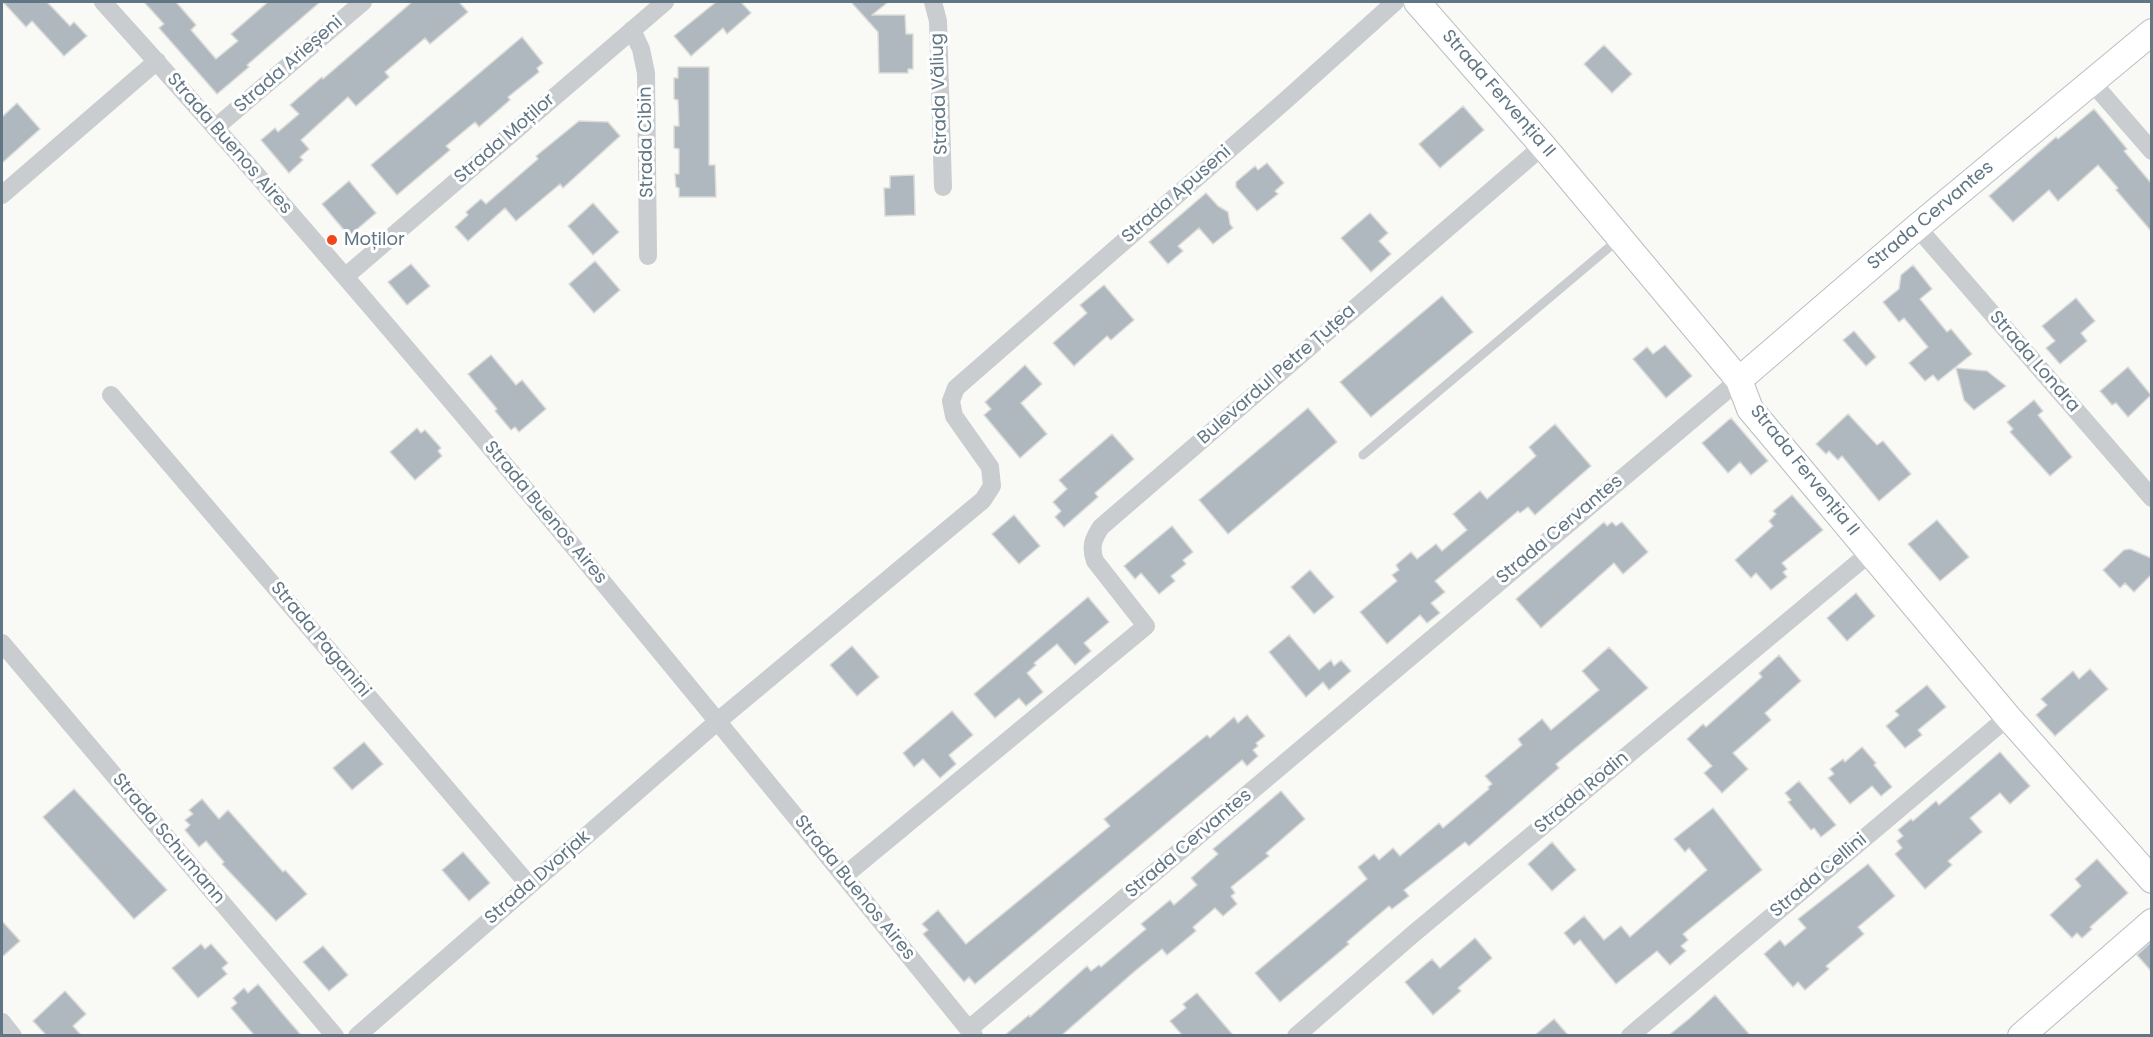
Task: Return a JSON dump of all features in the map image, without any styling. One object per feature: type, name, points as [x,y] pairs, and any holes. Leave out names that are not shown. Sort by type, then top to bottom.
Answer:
[{"type":"street","name":"Strada Buenos Aires","points":[[103,2],[346,276],[718,721],[971,1032]]},
{"type":"street","name":"Strada Arieșeni","points":[[215,128],[363,2]]},
{"type":"street","name":"Strada Moților","points":[[346,276],[665,2]]},
{"type":"street","name":"Strada Văliug","points":[[933,2],[938,21],[943,187]]},
{"type":"street","name":"Strada Apuseni","points":[[956,388],[1395,2]]},
{"type":"street","name":"Strada Fervenția II","points":[[1417,2],[1621,237],[1739,380],[1750,409],[2008,717],[2151,880]]},
{"type":"street","name":"Strada Cibin","points":[[632,30],[641,49],[646,73],[648,256]]},
{"type":"street","name":"Strada Cervantes","points":[[971,1032],[1917,227],[2151,32]]},
{"type":"street","points":[[2,195],[157,61]]},
{"type":"street","points":[[2091,81],[2151,151]]},
{"type":"street","name":"Bulevardul Petre Țuțea","points":[[844,876],[1146,626],[1095,561],[1092,551],[1093,538],[1101,527],[1544,146]]},
{"type":"street","name":"Strada Londra","points":[[1917,227],[2151,498]]},
{"type":"street","name":"Strada Dvorjak","points":[[357,1035],[718,721],[983,500],[992,486],[990,467],[954,416],[951,401],[956,388]]},
{"type":"street","name":"Strada Paganini","points":[[111,395],[529,885]]},
{"type":"street","name":"Strada Rodin","points":[[1296,1035],[1412,935],[1871,552]]},
{"type":"street","name":"Strada Schumann","points":[[2,643],[334,1035]]},
{"type":"street","name":"Strada Cellini","points":[[1630,1035],[2008,717]]},
{"type":"street","points":[[2021,1035],[2151,922]]},
{"type":"street","points":[[2,1022],[14,1035]]},
{"type":"lane","points":[[1363,455],[1621,237]]},
{"type":"building","points":[[3,2],[47,2],[70,26],[74,22],[87,36],[64,56],[32,21],[26,27]]},
{"type":"building","points":[[144,2],[176,2],[196,25],[191,30],[216,59],[238,41],[231,34],[268,2],[320,2],[217,94],[159,28],[164,24]]},
{"type":"building","points":[[412,2],[459,2],[468,12],[430,44],[425,38],[385,72],[389,77],[356,106],[348,97],[301,140],[309,149],[300,157],[303,160],[289,173],[261,140],[275,128],[278,132],[299,114],[290,105]]},
{"type":"building","points":[[716,2],[741,2],[751,13],[727,34],[723,28],[691,56],[674,36]]},
{"type":"building","points":[[851,2],[888,2],[872,15],[905,15],[906,34],[913,34],[913,69],[908,69],[908,73],[879,73],[878,32]]},
{"type":"building","points":[[522,37],[543,63],[537,68],[539,72],[508,97],[510,100],[479,127],[475,122],[446,146],[450,150],[397,195],[371,165]]},
{"type":"building","points":[[1604,45],[1632,74],[1612,93],[1584,64]]},
{"type":"building","points":[[678,67],[709,67],[709,165],[715,165],[716,197],[679,197],[679,188],[676,187],[675,174],[679,174],[679,149],[674,148],[674,126],[679,126],[678,100],[674,99],[674,78],[678,78]]},
{"type":"building","points":[[17,103],[40,129],[2,163],[2,117]]},
{"type":"building","points":[[1463,106],[1484,130],[1440,168],[1419,144]]},
{"type":"building","points":[[2094,109],[2127,149],[2124,151],[2151,183],[2151,231],[2098,165],[2058,201],[2049,190],[2013,222],[1989,196],[2056,137],[2058,139]]},
{"type":"building","points":[[579,121],[608,122],[620,136],[563,188],[560,184],[516,221],[505,208],[468,241],[455,227],[468,215],[466,212],[481,199],[486,204],[538,159],[536,156]]},
{"type":"building","points":[[1267,163],[1284,183],[1275,191],[1278,194],[1257,211],[1236,187],[1236,182],[1255,166],[1258,170]]},
{"type":"building","points":[[914,175],[915,215],[885,216],[884,188],[890,188],[890,176]]},
{"type":"building","points":[[349,181],[376,213],[349,236],[322,204]]},
{"type":"building","points":[[1206,193],[1218,206],[1228,212],[1233,228],[1213,244],[1199,228],[1178,246],[1183,251],[1168,264],[1149,242]]},
{"type":"building","points":[[593,203],[619,232],[593,255],[568,226]]},
{"type":"building","points":[[1370,213],[1388,233],[1379,241],[1391,254],[1371,272],[1341,238]]},
{"type":"building","points":[[595,261],[620,290],[594,313],[569,284]]},
{"type":"building","points":[[411,264],[430,286],[407,305],[388,282]]},
{"type":"building","points":[[1913,265],[1932,289],[1920,299],[1947,332],[1951,329],[1972,354],[1938,381],[1933,375],[1925,381],[1909,363],[1928,347],[1904,318],[1899,322],[1883,302],[1899,289],[1901,275]]},
{"type":"building","points":[[1104,285],[1134,320],[1111,340],[1107,336],[1074,366],[1053,343],[1087,313],[1080,305]]},
{"type":"building","points":[[1442,296],[1473,332],[1371,417],[1340,382]]},
{"type":"building","points":[[2076,298],[2095,321],[2081,333],[2087,341],[2060,364],[2046,348],[2055,341],[2042,326]]},
{"type":"building","points":[[1854,331],[1876,357],[1866,366],[1843,340]]},
{"type":"building","points":[[1665,345],[1692,376],[1666,398],[1633,359],[1647,347],[1653,354]]},
{"type":"building","points":[[491,355],[516,385],[522,380],[546,409],[519,432],[515,427],[511,430],[468,374]]},
{"type":"building","points":[[1025,365],[1042,384],[1021,403],[1047,434],[1020,458],[984,415],[991,409],[985,402]]},
{"type":"building","points":[[2128,367],[2151,395],[2128,417],[2116,403],[2112,405],[2100,391]]},
{"type":"building","points":[[1956,368],[1987,371],[2006,386],[1974,410],[1964,400]]},
{"type":"building","points":[[2034,400],[2043,411],[2038,415],[2072,457],[2050,476],[2010,432],[2013,429],[2007,422]]},
{"type":"building","points":[[1308,408],[1337,442],[1228,534],[1199,500]]},
{"type":"building","points":[[1848,414],[1877,445],[1883,441],[1911,474],[1879,501],[1842,456],[1838,460],[1829,451],[1826,454],[1816,444]]},
{"type":"building","points":[[1731,418],[1768,461],[1751,475],[1740,462],[1728,473],[1702,443]]},
{"type":"building","points":[[1555,424],[1591,466],[1535,515],[1528,507],[1520,513],[1518,511],[1435,581],[1445,592],[1431,603],[1440,613],[1427,623],[1420,615],[1387,644],[1360,612],[1397,581],[1392,575],[1399,570],[1396,565],[1411,552],[1417,559],[1436,544],[1442,551],[1467,530],[1453,514],[1480,491],[1487,499],[1536,456],[1529,447]]},
{"type":"building","points":[[417,428],[421,433],[425,430],[441,448],[438,451],[442,456],[415,480],[390,452]]},
{"type":"building","points":[[1112,434],[1134,459],[1095,493],[1098,497],[1064,527],[1055,517],[1061,511],[1053,502],[1067,489],[1059,480]]},
{"type":"building","points":[[1792,495],[1823,530],[1782,563],[1787,569],[1783,572],[1787,577],[1771,590],[1756,573],[1751,578],[1735,560],[1773,526],[1769,521],[1776,514],[1773,511]]},
{"type":"building","points":[[1014,515],[1040,546],[1019,564],[992,534]]},
{"type":"building","points":[[1937,520],[1969,557],[1940,581],[1908,544]]},
{"type":"building","points":[[1604,522],[1607,526],[1612,522],[1616,526],[1622,522],[1648,552],[1623,574],[1614,563],[1541,628],[1516,599]]},
{"type":"building","points":[[1172,526],[1193,552],[1183,560],[1186,564],[1171,576],[1175,581],[1159,594],[1141,573],[1135,579],[1124,566]]},
{"type":"building","points":[[2130,549],[2151,558],[2151,575],[2134,592],[2125,583],[2120,588],[2103,570],[2124,550]]},
{"type":"building","points":[[1310,570],[1334,597],[1314,614],[1291,587]]},
{"type":"building","points":[[1856,593],[1875,616],[1847,641],[1827,618]]},
{"type":"building","points":[[1088,597],[1109,622],[1084,643],[1091,651],[1075,665],[1057,644],[1034,663],[1036,665],[1027,673],[1043,692],[1026,706],[1019,698],[995,718],[974,694]]},
{"type":"building","points":[[1289,635],[1319,670],[1331,660],[1334,666],[1341,660],[1351,671],[1329,690],[1323,682],[1306,697],[1269,652]]},
{"type":"building","points":[[852,646],[879,677],[857,696],[830,665]]},
{"type":"building","points":[[1609,647],[1648,688],[1556,764],[1559,768],[1469,846],[1465,842],[1404,890],[1409,896],[1392,909],[1389,906],[1347,942],[1349,944],[1280,1002],[1255,973],[1367,879],[1358,867],[1374,854],[1379,860],[1393,848],[1400,856],[1439,823],[1443,828],[1489,789],[1488,787],[1492,784],[1485,776],[1522,745],[1518,739],[1542,719],[1551,730],[1599,690],[1582,671]]},
{"type":"building","points":[[1779,655],[1801,681],[1765,713],[1771,720],[1733,753],[1748,769],[1722,793],[1704,773],[1712,766],[1687,739],[1703,724],[1706,727],[1762,677],[1759,673]]},
{"type":"building","points":[[2090,669],[2108,689],[2055,736],[2036,715],[2047,705],[2041,699],[2073,671],[2079,679]]},
{"type":"building","points":[[1927,685],[1946,707],[1918,730],[1922,735],[1905,748],[1886,726],[1899,715],[1895,711]]},
{"type":"building","points":[[952,711],[973,735],[949,755],[956,764],[940,778],[923,759],[914,767],[903,753]]},
{"type":"building","points":[[1247,715],[1265,736],[1256,743],[1258,746],[1253,750],[1258,756],[1247,766],[1242,760],[975,984],[969,977],[964,982],[923,934],[928,930],[922,924],[938,910],[966,944],[1110,826],[1104,819],[1207,735],[1210,738],[1234,717],[1238,723]]},
{"type":"building","points":[[364,742],[383,764],[352,790],[333,768]]},
{"type":"building","points":[[1862,747],[1892,787],[1881,796],[1872,786],[1850,804],[1828,778],[1834,774],[1830,769],[1843,759],[1845,762]]},
{"type":"building","points":[[2000,752],[2030,786],[2010,804],[2000,793],[1970,818],[1982,832],[1948,861],[1952,865],[1925,889],[1895,854],[1902,848],[1897,841],[1903,836],[1898,830],[1911,819],[1913,821],[1936,801],[1939,805]]},
{"type":"building","points":[[1799,781],[1836,825],[1821,837],[1814,828],[1811,830],[1788,802],[1791,800],[1785,793]]},
{"type":"building","points":[[74,789],[167,890],[134,919],[43,817]]},
{"type":"building","points":[[1281,791],[1305,819],[1266,853],[1269,856],[1231,887],[1235,893],[1231,896],[1237,904],[1223,916],[1215,908],[1193,927],[1196,931],[1167,955],[1162,949],[1062,1035],[1005,1035],[1029,1015],[1030,1017],[1087,966],[1091,971],[1099,965],[1101,967],[1146,929],[1141,924],[1170,900],[1174,905],[1197,885],[1191,878],[1218,854],[1213,849]]},
{"type":"building","points":[[202,799],[219,819],[228,810],[283,872],[285,870],[307,894],[276,921],[222,864],[224,862],[206,841],[199,847],[185,830],[190,825],[185,820],[193,814],[189,810]]},
{"type":"building","points":[[1713,808],[1762,870],[1683,934],[1688,940],[1681,946],[1686,951],[1670,965],[1657,951],[1616,984],[1580,940],[1574,945],[1564,933],[1584,916],[1604,940],[1621,926],[1630,937],[1707,870],[1689,848],[1685,852],[1674,839]]},
{"type":"building","points":[[1552,842],[1576,870],[1552,891],[1528,864]]},
{"type":"building","points":[[463,852],[490,883],[469,901],[442,870]]},
{"type":"building","points":[[2097,859],[2128,893],[2090,927],[2092,929],[2082,938],[2077,933],[2072,938],[2050,915],[2081,886],[2075,879]]},
{"type":"building","points":[[1868,864],[1895,896],[1858,927],[1864,934],[1826,966],[1829,969],[1805,990],[1798,982],[1793,987],[1764,954],[1780,940],[1785,946],[1806,928],[1798,919]]},
{"type":"building","points":[[2,921],[20,941],[2,957]]},
{"type":"building","points":[[1475,938],[1492,958],[1458,988],[1461,991],[1433,1015],[1405,982],[1432,959],[1440,968]]},
{"type":"building","points":[[2151,942],[2151,971],[2137,955]]},
{"type":"building","points":[[201,944],[205,949],[211,944],[228,963],[222,968],[227,974],[198,998],[172,968]]},
{"type":"building","points":[[323,946],[348,975],[329,991],[303,962]]},
{"type":"building","points":[[258,984],[301,1035],[254,1035],[231,1008],[237,1003],[233,998],[244,988],[248,993]]},
{"type":"building","points":[[65,991],[86,1014],[73,1026],[81,1035],[46,1035],[33,1021]]},
{"type":"building","points":[[1197,993],[1233,1035],[1182,1035],[1170,1021],[1186,1008],[1183,1004]]},
{"type":"building","points":[[1715,995],[1750,1035],[1669,1035],[1690,1018]]},
{"type":"building","points":[[1554,1019],[1568,1035],[1535,1035]]},
{"type":"place","name":"Moților","points":[[332,240]]}]
